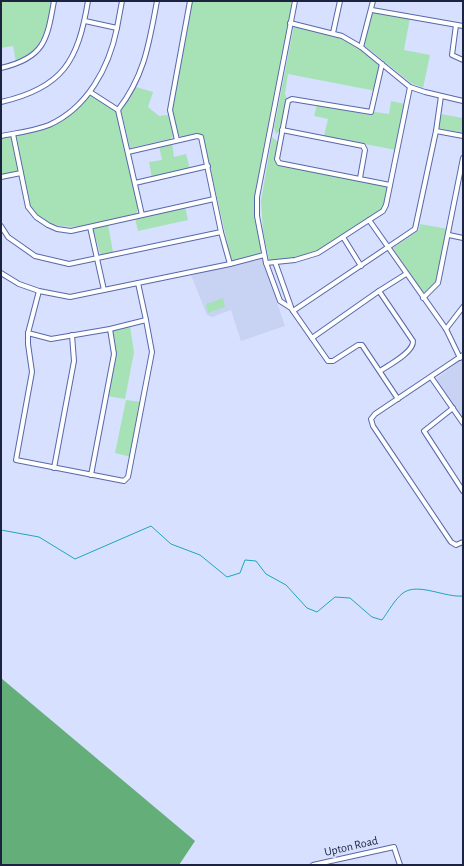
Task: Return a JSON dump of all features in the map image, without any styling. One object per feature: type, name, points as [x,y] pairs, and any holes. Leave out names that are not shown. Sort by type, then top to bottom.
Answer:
[{"type":"street","points":[[1,68],[27,60],[35,54],[45,40],[54,1]]},
{"type":"street","points":[[1,102],[33,93],[64,70],[74,54],[85,21],[88,1]]},
{"type":"street","points":[[1,136],[41,127],[60,119],[76,107],[90,92],[110,55],[122,1]]},
{"type":"street","points":[[118,110],[132,89],[143,64],[156,1]]},
{"type":"street","points":[[177,140],[170,110],[190,1]]},
{"type":"street","points":[[292,310],[280,301],[266,263],[257,216],[258,197],[295,1]]},
{"type":"street","points":[[334,33],[340,1]]},
{"type":"street","points":[[361,47],[372,10],[373,1]]},
{"type":"street","points":[[372,10],[463,26]]},
{"type":"street","points":[[85,21],[117,28]]},
{"type":"street","points":[[290,23],[334,33],[361,47],[410,87],[441,96],[463,100]]},
{"type":"street","points":[[456,25],[452,55],[463,60]]},
{"type":"street","points":[[382,64],[371,112],[290,100],[287,104],[277,159],[279,163],[390,185]]},
{"type":"street","points":[[266,263],[295,260],[318,254],[369,220],[384,208],[410,87]]},
{"type":"street","points":[[90,92],[118,110],[142,215]]},
{"type":"street","points":[[292,310],[390,247],[415,229],[436,131],[441,96]]},
{"type":"street","points":[[282,130],[363,146],[365,150],[360,178]]},
{"type":"street","points":[[436,131],[463,136]]},
{"type":"street","points":[[12,134],[28,207],[36,217],[53,227],[66,231],[90,227],[214,199]]},
{"type":"street","points":[[128,152],[177,140],[197,136],[201,137],[221,232],[230,264]]},
{"type":"street","points":[[423,298],[438,285],[463,158]]},
{"type":"street","points":[[135,183],[208,166]]},
{"type":"street","points":[[1,177],[21,173]]},
{"type":"street","points":[[369,220],[390,247],[406,274],[446,330],[462,356],[373,416],[371,423],[451,542],[456,545],[463,542]]},
{"type":"street","points":[[1,226],[8,237],[35,256],[54,262],[69,264],[221,232]]},
{"type":"street","points":[[90,227],[104,290]]},
{"type":"street","points":[[449,235],[463,238]]},
{"type":"street","points":[[343,237],[361,266]]},
{"type":"street","points":[[1,273],[19,284],[39,292],[70,297],[230,264],[264,255]]},
{"type":"street","points":[[275,262],[292,310],[329,361],[333,361],[358,345],[362,345],[398,399]]},
{"type":"street","points":[[312,338],[406,274]]},
{"type":"street","points":[[39,292],[28,333],[32,372],[16,459],[122,481],[128,479],[152,352],[138,283]]},
{"type":"street","points":[[379,291],[414,341],[414,345],[410,351],[380,371]]},
{"type":"street","points":[[446,330],[463,307]]},
{"type":"street","points":[[28,333],[49,339],[110,329],[146,320]]},
{"type":"street","points":[[91,475],[114,354],[110,329]]},
{"type":"street","points":[[54,468],[74,361],[72,335]]},
{"type":"street","points":[[431,377],[463,423]]},
{"type":"street","points":[[453,408],[424,431],[463,490]]},
{"type":"street","name":"Upton Road","points":[[313,865],[394,847],[400,865]]},
{"type":"shaded area","points":[[262,258],[285,326],[241,341],[231,310],[212,317],[207,315],[191,275]]},
{"type":"shaded area","points":[[463,358],[463,420],[438,383],[437,378]]},
{"type":"green space","points":[[1,1],[53,1],[46,29],[38,45],[25,57],[16,62],[13,46],[1,48]]},
{"type":"green space","points":[[192,1],[293,1],[256,196],[256,216],[261,251],[260,254],[233,261],[231,259],[203,136],[198,133],[182,137],[177,135],[172,109]]},
{"type":"green space","points":[[373,11],[410,18],[404,50],[430,55],[423,88],[411,83],[364,45]]},
{"type":"green space","points":[[294,25],[342,37],[361,48],[381,64],[376,91],[288,74],[285,93],[287,101],[280,131],[276,134],[274,128]]},
{"type":"green space","points":[[136,87],[153,92],[148,107],[159,116],[168,115],[173,136],[170,139],[130,148],[121,109]]},
{"type":"green space","points":[[90,93],[116,110],[138,208],[136,214],[95,224],[65,226],[52,224],[41,218],[31,207],[28,201],[14,135],[41,128],[66,116]]},
{"type":"green space","points":[[391,101],[405,104],[396,150],[324,136],[328,119],[314,116],[317,105],[369,115],[375,112],[389,114]]},
{"type":"green space","points":[[440,114],[463,118],[463,133],[438,128]]},
{"type":"green space","points":[[12,135],[19,167],[14,173],[1,176],[1,137]]},
{"type":"green space","points":[[272,137],[278,142],[276,161],[389,186],[385,205],[382,210],[317,253],[274,262],[269,260],[263,231],[261,201]]},
{"type":"green space","points":[[172,143],[174,157],[186,154],[190,169],[152,178],[149,162],[162,160],[159,146]]},
{"type":"green space","points":[[185,207],[188,220],[138,231],[135,218]]},
{"type":"green space","points":[[108,224],[113,252],[101,256],[93,230],[94,227]]},
{"type":"green space","points":[[420,224],[448,229],[436,284],[426,292],[422,292],[393,248],[419,230]]},
{"type":"green space","points":[[223,298],[225,307],[208,313],[206,304]]},
{"type":"green space","points":[[130,326],[134,352],[125,399],[107,396],[114,359],[111,330]]},
{"type":"green space","points":[[126,400],[141,402],[131,457],[115,453]]},
{"type":"green space","points":[[1,678],[195,841],[179,865],[1,865]]},
{"type":"waterway","points":[[1,530],[39,537],[75,559],[151,526],[171,544],[200,555],[227,577],[240,573],[245,560],[256,561],[266,574],[286,585],[307,608],[317,612],[335,597],[350,598],[372,617],[382,620],[397,599],[409,590],[416,589],[448,595],[463,596]]}]
